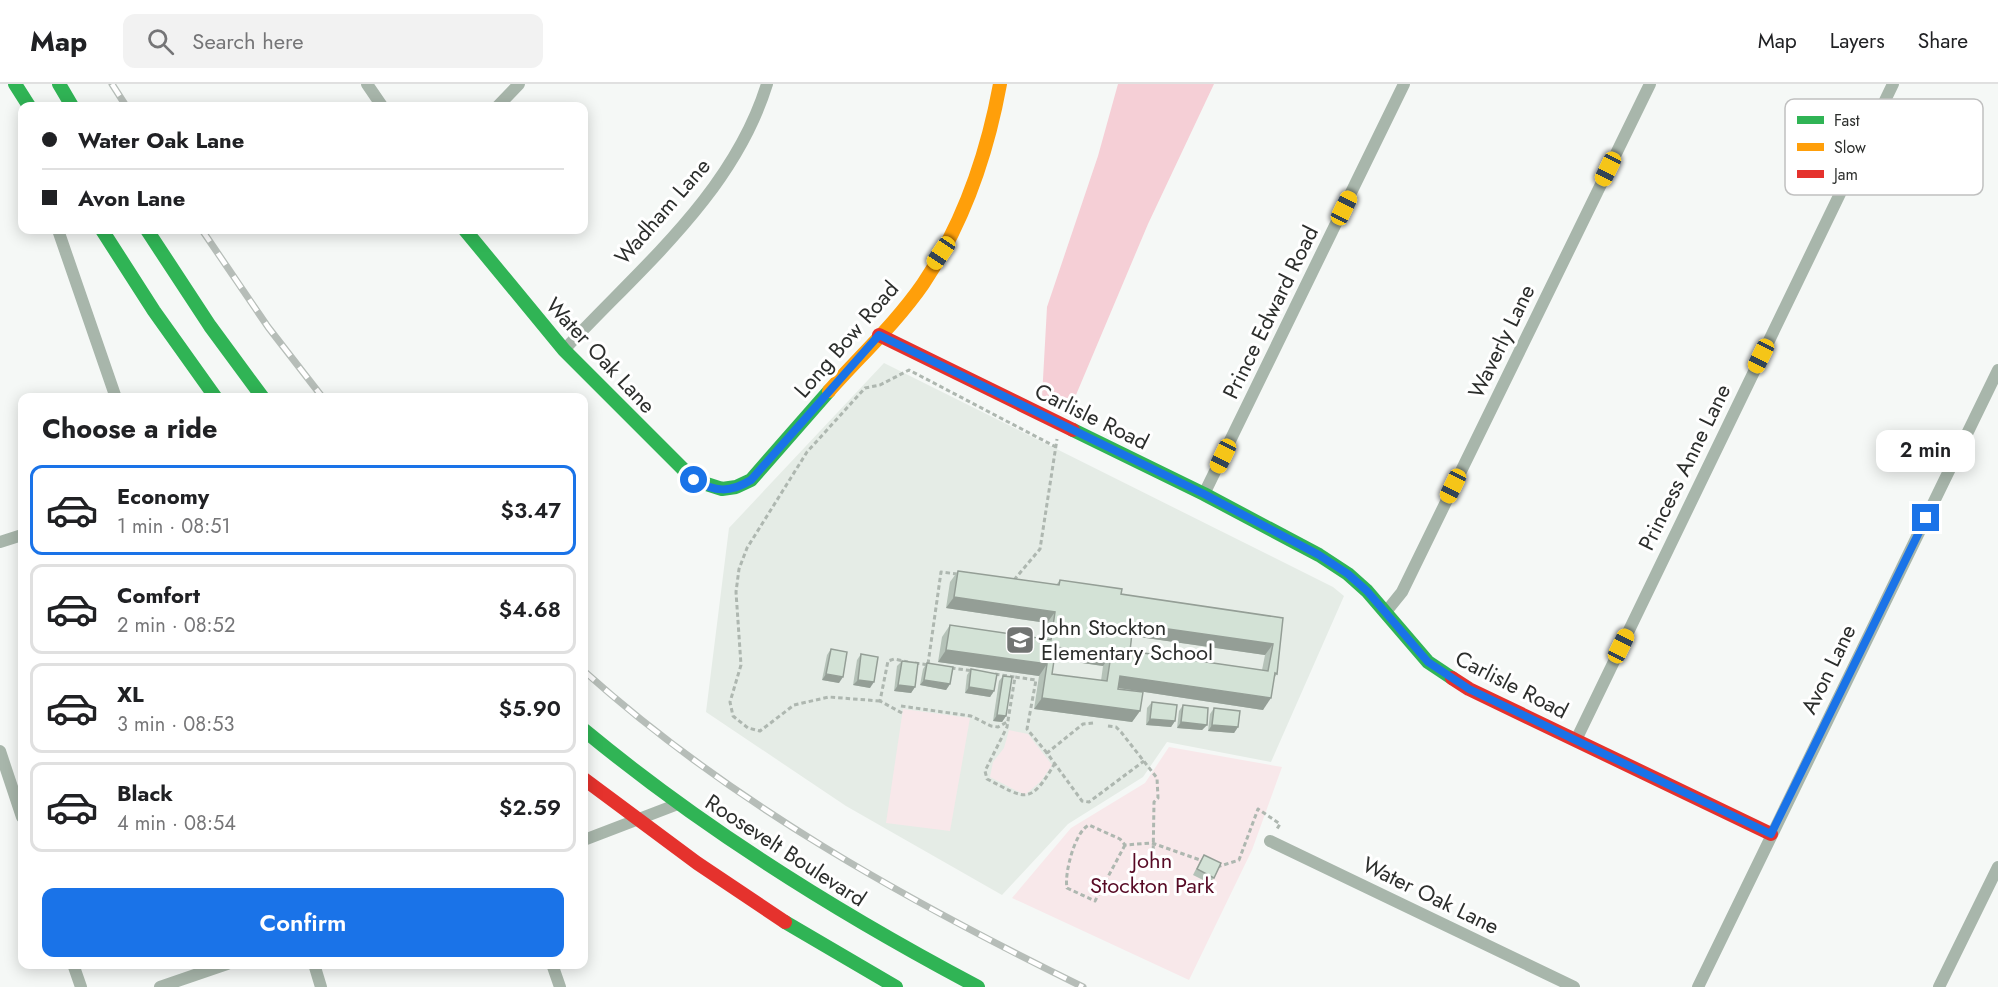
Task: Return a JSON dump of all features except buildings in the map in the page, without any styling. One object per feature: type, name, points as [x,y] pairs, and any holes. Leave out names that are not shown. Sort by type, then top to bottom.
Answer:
[{"type":"main road","points":[[15,84],[26,102]]},
{"type":"main road","points":[[59,84],[70,102]]},
{"type":"main road","name":"Long Bow Road","points":[[724,491],[739,488],[751,480],[879,335],[896,319],[941,253],[962,210],[987,148],[1000,84]]},
{"type":"main road","points":[[105,234],[154,311],[212,393]]},
{"type":"main road","points":[[150,234],[210,326],[259,393]]},
{"type":"main road","name":"Water Oak Lane","points":[[468,234],[564,350],[694,480],[708,488],[724,491]]},
{"type":"main road","name":"Carlisle Road","points":[[879,335],[1204,494],[1348,574],[1417,651],[1439,670],[1469,689],[1771,834]]},
{"type":"main road","name":"Roosevelt Boulevard","points":[[588,733],[678,804],[813,894],[869,928],[978,987]]},
{"type":"main road","points":[[588,782],[636,820],[774,915],[896,987]]},
{"type":"street","points":[[367,84],[379,102]]},
{"type":"street","points":[[502,102],[519,84]]},
{"type":"street","name":"Wadham Lane","points":[[564,350],[690,218],[720,179],[745,140],[767,84]]},
{"type":"street","name":"Prince Edward Road","points":[[1204,494],[1404,84]]},
{"type":"street","name":"Waverly Lane","points":[[1385,613],[1402,592],[1650,84]]},
{"type":"street","name":"Princess Anne Lane","points":[[1886,99],[1893,84]]},
{"type":"street","name":"Princess Anne Lane","points":[[1576,740],[1839,195]]},
{"type":"street","points":[[59,234],[114,393]]},
{"type":"street","name":"Avon Lane","points":[[1698,987],[1998,370]]},
{"type":"street","points":[[0,542],[18,536]]},
{"type":"street","points":[[0,751],[18,805]]},
{"type":"street","points":[[588,838],[678,804]]},
{"type":"street","name":"Water Oak Lane","points":[[1270,841],[1574,987]]},
{"type":"street","points":[[1939,987],[1998,867]]},
{"type":"street","points":[[75,969],[81,987]]},
{"type":"street","points":[[160,987],[212,969]]},
{"type":"street","points":[[316,969],[321,987]]},
{"type":"street","points":[[554,969],[560,987]]},
{"type":"path","points":[[902,713],[880,701],[829,697],[794,705],[760,731],[748,728],[733,716],[730,702],[741,665],[736,592],[739,569],[747,548],[807,452],[865,388],[880,385],[909,370],[1056,447]]},
{"type":"path","points":[[1008,581],[1016,579],[1040,549],[1058,432]]},
{"type":"path","points":[[928,664],[941,572],[963,575]]},
{"type":"path","points":[[880,701],[888,661],[894,659],[939,666]]},
{"type":"path","points":[[950,668],[982,672]]},
{"type":"path","points":[[993,674],[1036,680],[1027,729],[1086,803],[1144,761]]},
{"type":"path","points":[[1015,677],[1008,721],[985,771],[987,779],[1012,794],[1024,796],[1032,794],[1044,782],[1055,764]]},
{"type":"path","points":[[901,706],[970,716],[998,727],[1008,721]]},
{"type":"path","points":[[1047,753],[1083,724],[1093,723]]},
{"type":"path","points":[[1108,726],[1116,727],[1157,778],[1158,798],[1154,802],[1153,862]]},
{"type":"path","points":[[1125,845],[1152,843],[1216,867],[1239,860],[1258,808],[1280,824],[1270,841]]},
{"type":"path","points":[[1089,825],[1099,828],[1120,838],[1125,845],[1095,901],[1067,888],[1066,874],[1077,837],[1083,828],[1089,825]]},
{"type":"shaded area","points":[[1118,84],[1214,84],[1148,224],[1073,402],[1062,408],[1042,397],[1047,307],[1098,156]]},
{"type":"shaded area","name":"John Stockton Elementary School","points":[[884,363],[1333,587],[1344,596],[1271,762],[1167,742],[1143,777],[1068,824],[1002,895],[846,806],[706,712],[729,528]]},
{"type":"green space","points":[[903,709],[970,718],[950,831],[886,823]]},
{"type":"green space","points":[[1009,730],[1028,734],[1052,765],[1041,781],[1025,795],[990,777],[993,762],[1004,748]]},
{"type":"green space","name":"John Stockton Park","points":[[1169,747],[1282,767],[1252,850],[1189,980],[1012,898],[1071,828],[1145,783]]},
{"type":"railway","points":[[112,84],[123,102]]},
{"type":"railway","points":[[205,234],[268,327],[319,393]]},
{"type":"railway","points":[[588,674],[640,719],[699,764],[822,846],[886,884],[1083,987]]},
{"type":"traffic: fast","points":[[15,84],[26,102]]},
{"type":"traffic: fast","points":[[59,84],[70,102]]},
{"type":"traffic: fast","points":[[105,234],[154,311],[212,393]]},
{"type":"traffic: fast","points":[[150,234],[210,326],[259,393]]},
{"type":"traffic: fast","points":[[468,234],[564,350],[694,480],[722,489],[736,487],[751,480],[829,391]]},
{"type":"traffic: fast","points":[[1073,430],[1204,494],[1319,555],[1348,574],[1367,591],[1428,662],[1452,678]]},
{"type":"traffic: fast","points":[[588,733],[677,802],[774,869],[875,930],[978,987]]},
{"type":"traffic: fast","points":[[785,922],[896,987]]},
{"type":"traffic: slow","points":[[829,391],[901,312],[923,284],[937,261],[972,188],[988,137],[1000,84]]},
{"type":"traffic: jam","points":[[879,335],[1073,430]]},
{"type":"traffic: jam","points":[[1452,678],[1469,689],[1771,834]]},
{"type":"traffic: jam","points":[[588,782],[697,863],[785,922]]},
{"type":"place","name":"John Stockton Elementary School","points":[[1020,640]]},
{"type":"route","points":[[694,480],[708,488],[724,491],[739,488],[751,480],[879,335],[1089,440],[1204,494],[1319,555],[1348,574],[1367,591],[1428,662],[1469,689],[1771,834],[1926,518]]}]
